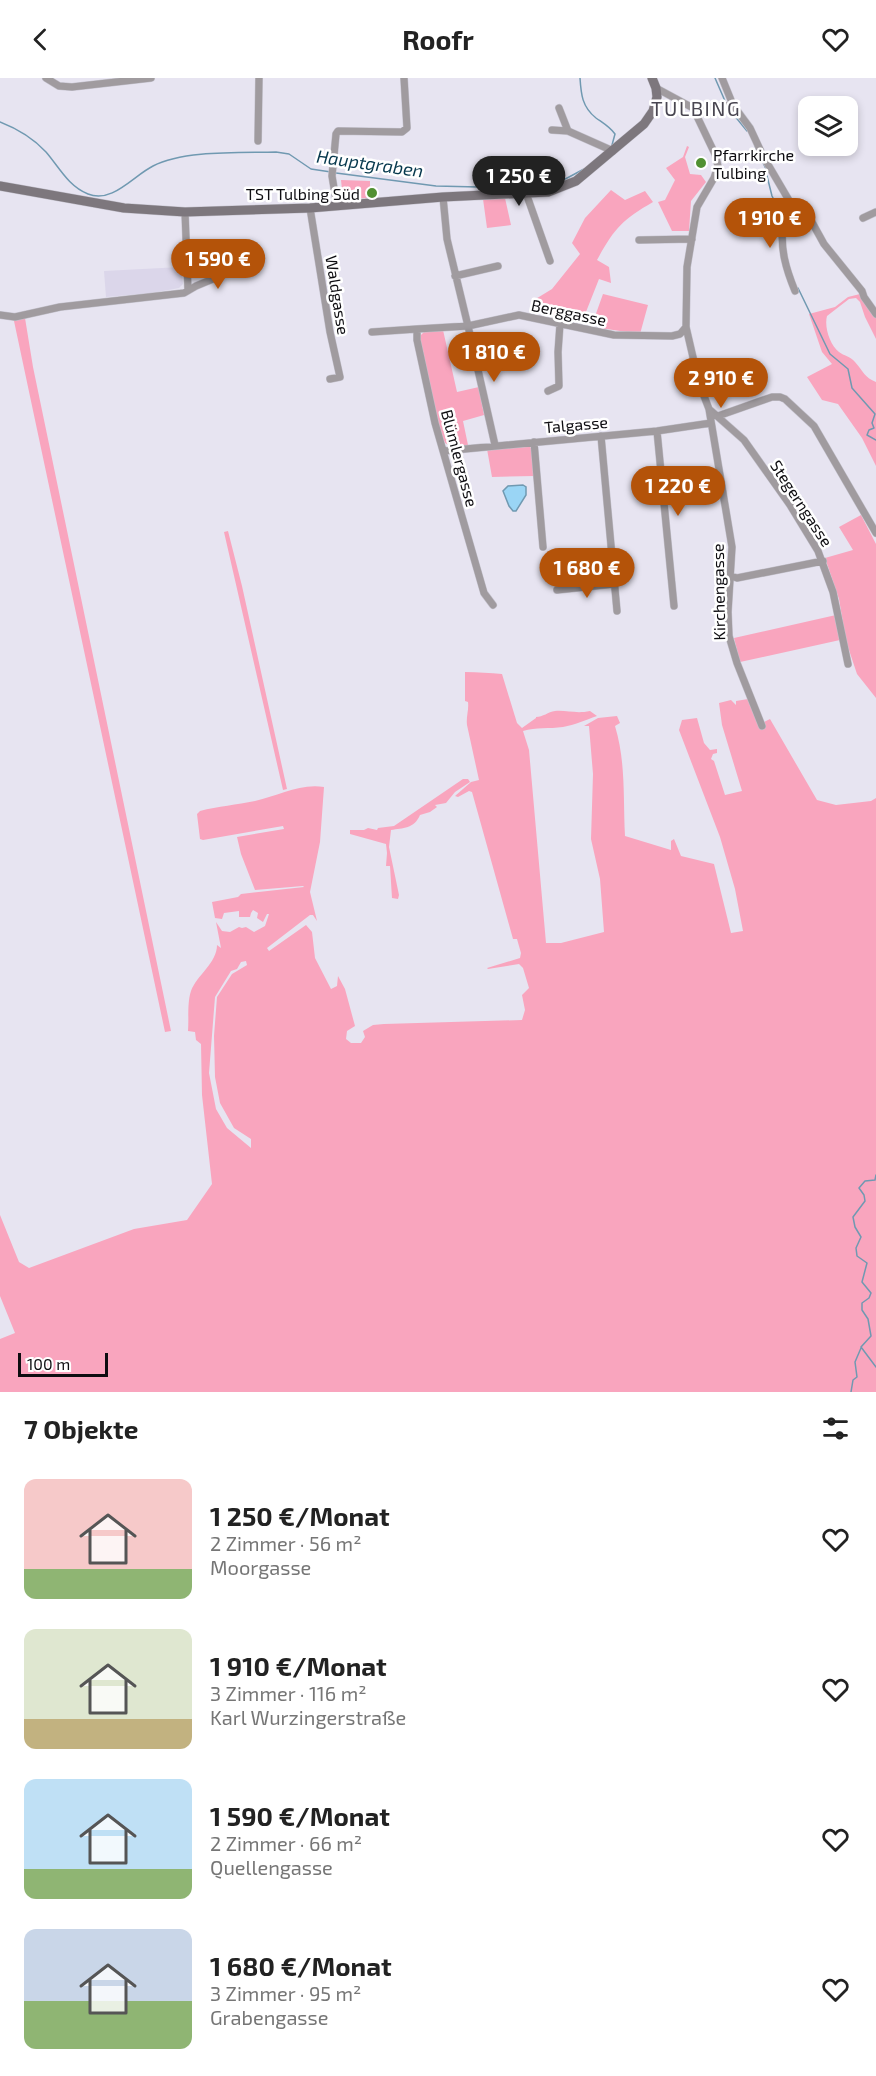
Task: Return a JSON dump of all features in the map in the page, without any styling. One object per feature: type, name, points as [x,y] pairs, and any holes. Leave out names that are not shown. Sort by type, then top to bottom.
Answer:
[{"type":"street","points":[[46,78],[66,87],[152,78]]},
{"type":"street","points":[[258,141],[259,78]]},
{"type":"street","points":[[337,206],[332,176],[336,134],[338,131],[402,132],[407,128],[404,78]]},
{"type":"street","points":[[0,186],[124,208],[184,212],[310,208],[443,197],[548,192],[576,181],[609,149],[649,118],[655,104],[656,88],[652,78]]},
{"type":"street","points":[[722,78],[733,105],[750,128],[763,156],[790,202],[808,215],[824,244],[862,291],[876,314]]},
{"type":"street","points":[[656,88],[693,108],[733,105]]},
{"type":"street","points":[[559,108],[568,131]]},
{"type":"street","name":"Kirchengasse","points":[[693,108],[715,154],[717,166],[714,178],[697,207],[687,267],[686,327],[699,383],[709,410],[732,547],[728,612],[729,636],[762,726]]},
{"type":"street","points":[[552,130],[568,131],[609,149]]},
{"type":"street","points":[[526,193],[550,261]]},
{"type":"street","points":[[443,197],[447,239],[495,445]]},
{"type":"street","points":[[790,202],[790,209],[783,223],[782,254],[795,291]]},
{"type":"street","name":"Waldgasse","points":[[310,208],[330,332],[340,376],[330,378]]},
{"type":"street","points":[[184,212],[188,290]]},
{"type":"street","points":[[863,218],[876,212]]},
{"type":"street","points":[[639,240],[692,239]]},
{"type":"street","points":[[455,276],[498,266]]},
{"type":"street","points":[[0,315],[15,317],[60,307],[184,293],[237,269]]},
{"type":"street","name":"Berggasse","points":[[468,326],[519,315],[614,335],[672,336],[680,334],[686,327]]},
{"type":"street","points":[[548,391],[559,386],[560,324]]},
{"type":"street","points":[[372,332],[468,326]]},
{"type":"street","name":"Blümlergasse","points":[[417,329],[417,340],[435,423],[484,593],[493,605]]},
{"type":"street","points":[[718,416],[772,397],[785,399],[814,426],[876,532]]},
{"type":"street","name":"Stegerngasse","points":[[709,410],[744,440],[790,505],[823,561],[833,592],[848,664]]},
{"type":"street","name":"Talgasse","points":[[444,451],[657,431],[711,423]]},
{"type":"street","points":[[657,431],[674,606]]},
{"type":"street","points":[[601,436],[617,611]]},
{"type":"street","points":[[534,442],[543,547]]},
{"type":"street","points":[[731,576],[737,578],[823,561]]},
{"type":"street","points":[[557,590],[614,584]]},
{"type":"shaded area","points":[[687,146],[689,147],[685,157],[690,174],[701,175],[706,182],[691,201],[689,231],[672,231],[658,202],[665,200],[675,180],[666,168],[683,157]]},
{"type":"shaded area","points":[[341,180],[370,181],[370,198],[343,199]]},
{"type":"shaded area","points":[[611,190],[625,200],[645,191],[653,202],[620,226],[597,260],[609,267],[611,283],[599,279],[582,322],[532,311],[534,300],[552,289],[580,254],[572,243],[585,218]]},
{"type":"shaded area","points":[[505,198],[511,225],[487,228],[483,199]]},
{"type":"shaded area","points":[[181,267],[183,284],[179,288],[106,297],[104,271]]},
{"type":"shaded area","points":[[603,294],[648,305],[640,334],[600,328],[593,322]]},
{"type":"shaded area","points":[[860,294],[876,317],[876,339],[860,302],[856,298],[849,299],[827,316],[826,325],[830,340],[836,349],[853,360],[867,376],[876,382],[876,466],[862,438],[838,404],[822,400],[807,377],[832,364],[822,352],[809,314],[835,307],[848,297]]},
{"type":"shaded area","points":[[25,318],[33,367],[171,1031],[165,1032],[14,321]]},
{"type":"shaded area","points":[[443,330],[457,392],[479,387],[484,415],[463,421],[468,445],[451,446],[445,443],[420,342],[420,336],[424,332]]},
{"type":"shaded area","points":[[529,446],[532,449],[534,476],[492,477],[487,449]]},
{"type":"shaded area","points":[[861,515],[876,544],[876,698],[857,674],[846,641],[839,599],[825,558],[853,550],[839,527]]},
{"type":"shaded area","points":[[228,531],[287,789],[283,790],[224,532]]},
{"type":"shaded area","points":[[836,615],[840,640],[740,662],[734,638]]},
{"type":"shaded area","points":[[465,672],[502,674],[517,723],[522,728],[536,717],[555,711],[590,711],[597,716],[558,728],[523,731],[529,750],[546,943],[561,943],[604,932],[600,879],[591,839],[593,774],[589,726],[584,726],[598,718],[617,716],[620,723],[615,726],[622,767],[625,836],[671,850],[671,841],[674,839],[681,856],[714,864],[731,933],[743,931],[735,889],[720,837],[679,730],[682,720],[697,718],[704,743],[710,750],[717,749],[717,753],[713,754],[711,759],[714,761],[725,795],[742,791],[722,725],[719,703],[731,700],[736,705],[736,701],[748,699],[758,725],[770,719],[817,800],[836,805],[871,801],[876,798],[876,1392],[0,1392],[0,1339],[15,1333],[0,1296],[0,1215],[19,1262],[29,1268],[134,1229],[187,1220],[212,1184],[202,1095],[201,1044],[196,1040],[195,1032],[188,1031],[191,991],[214,958],[217,945],[221,948],[216,922],[222,931],[230,932],[239,927],[246,927],[254,932],[265,926],[269,914],[263,922],[257,918],[258,913],[253,910],[250,917],[239,917],[239,911],[224,913],[222,919],[215,918],[212,902],[238,897],[241,894],[304,887],[255,890],[241,854],[237,837],[284,829],[283,826],[203,840],[200,839],[197,814],[200,811],[255,801],[298,788],[324,787],[320,842],[310,892],[317,921],[313,915],[310,915],[267,948],[269,951],[306,925],[312,932],[315,958],[331,989],[337,986],[338,976],[345,989],[355,1026],[347,1031],[346,1039],[351,1043],[361,1043],[365,1037],[363,1031],[373,1025],[522,1020],[525,1010],[522,995],[529,988],[523,968],[519,964],[487,968],[520,958],[521,953],[517,939],[513,939],[472,792],[455,796],[471,782],[479,780],[467,725],[468,702],[465,701]],"holes":[[[246,961],[247,965],[232,974],[217,997],[214,1036],[215,1077],[220,1103],[234,1128],[251,1139],[251,1148],[227,1128],[216,1109],[209,1073],[215,997],[231,971],[237,969],[241,962]]]},
{"type":"shaded area","points":[[463,779],[468,779],[470,782],[455,792],[446,803],[435,805],[437,807],[420,815],[418,820],[411,825],[391,830],[389,847],[399,895],[398,899],[392,898],[390,866],[386,866],[386,844],[350,834],[350,830],[368,828],[377,830],[394,826]]},
{"type":"water","points":[[523,485],[526,487],[526,495],[516,511],[513,511],[503,491],[508,486]]},
{"type":"waterway","name":"Hauptgraben","points":[[580,78],[585,105],[591,114],[615,134],[612,145]]},
{"type":"waterway","points":[[715,78],[725,101]]},
{"type":"waterway","points":[[729,109],[747,131]]},
{"type":"waterway","name":"Hauptgraben","points":[[0,122],[19,131],[41,147],[64,176],[81,191],[97,196],[114,192],[153,166],[180,157],[196,155],[276,152],[289,154],[311,169],[331,172]]},
{"type":"waterway","points":[[755,146],[766,169]]},
{"type":"waterway","name":"Hauptgraben","points":[[336,173],[436,186],[524,188],[556,184],[584,169]]},
{"type":"waterway","points":[[767,176],[772,196],[783,217]]},
{"type":"waterway","points":[[798,288],[830,354],[848,369],[852,388],[875,414],[872,423],[874,428],[869,430],[867,435],[876,440]]},
{"type":"waterway","points":[[876,1175],[875,1180],[865,1181],[859,1188],[865,1201],[853,1217],[855,1227],[861,1237],[856,1248],[857,1256],[867,1263],[862,1282],[871,1293],[869,1298],[862,1303],[862,1310],[868,1319],[871,1336],[861,1347],[876,1367]]},
{"type":"waterway","points":[[851,1392],[853,1380],[857,1377],[855,1362],[861,1348]]},
{"type":"place","name":"Pfarrkirche Tulbing","points":[[701,163]]},
{"type":"place","name":"TST Tulbing Süd","points":[[372,193]]},
{"type":"district","name":"TULBING","points":[[696,108]]}]
